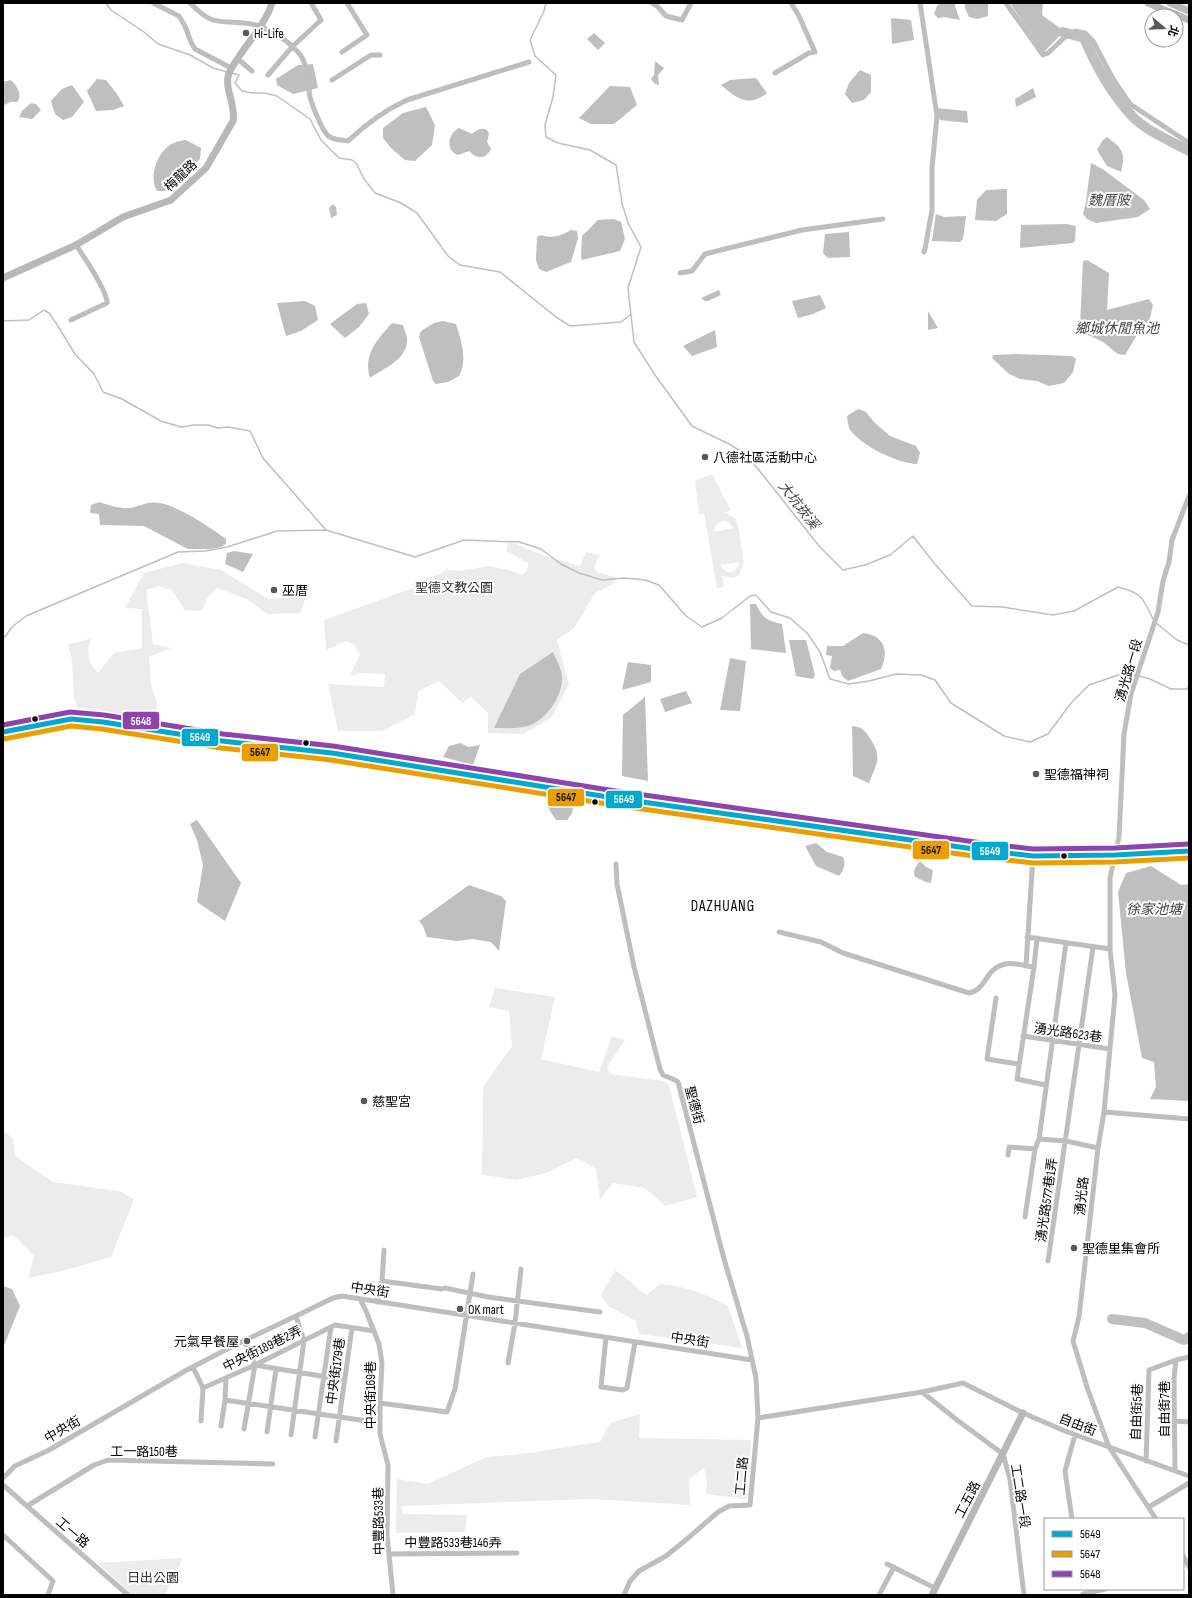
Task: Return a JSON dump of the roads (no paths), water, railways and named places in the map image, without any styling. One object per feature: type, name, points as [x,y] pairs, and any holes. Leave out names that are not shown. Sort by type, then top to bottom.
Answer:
[{"type":"street","points":[[153,3],[179,16],[195,49],[230,71],[260,26],[272,3]]},
{"type":"street","points":[[190,3],[207,18],[217,22],[245,23],[260,26],[281,38],[298,51],[305,63],[311,98],[325,132],[330,137],[348,141],[390,107],[407,100],[529,62]]},
{"type":"street","points":[[268,75],[292,47],[320,20],[311,3]]},
{"type":"street","points":[[342,52],[368,35],[347,3]]},
{"type":"street","points":[[652,3],[666,16],[682,20],[692,3]]},
{"type":"street","points":[[775,73],[809,53],[815,52],[799,16],[791,3]]},
{"type":"street","points":[[920,3],[937,116],[932,168],[932,210],[924,252]]},
{"type":"street","points":[[1006,3],[1043,55],[1048,53],[1064,38],[1075,31],[1085,33],[1093,42],[1113,79],[1130,104],[1189,143]]},
{"type":"street","points":[[1148,3],[1189,20]]},
{"type":"street","points":[[1170,3],[1189,11]]},
{"type":"street","points":[[332,80],[371,55],[380,55]]},
{"type":"street","points":[[238,59],[252,71]]},
{"type":"street","name":"梅龍路","points":[[3,278],[76,244],[122,217],[171,200],[206,168],[233,121],[234,114],[231,93],[228,87],[230,71]]},
{"type":"street","points":[[680,273],[692,271],[705,254],[802,230],[883,219]]},
{"type":"street","points":[[71,320],[107,303],[107,299],[101,285],[76,244]]},
{"type":"street","name":"湧光路一段","points":[[1115,856],[1119,837],[1124,734],[1131,694],[1158,612],[1163,581],[1169,562],[1172,540],[1189,496]]},
{"type":"street","points":[[3,732],[71,719],[103,722],[222,741],[332,753],[608,797],[974,850],[1033,856],[1115,856],[1189,851]]},
{"type":"street","points":[[1026,966],[1033,856]]},
{"type":"street","name":"湧光路","points":[[1115,856],[1110,878],[1110,948],[1115,995],[1104,1112],[1098,1148],[1079,1317],[1073,1341],[1088,1390],[1109,1447],[1155,1518]]},
{"type":"street","name":"聖德街","points":[[616,864],[617,884],[634,967],[660,1069],[663,1075],[678,1082],[724,1259],[747,1336],[752,1360]]},
{"type":"street","points":[[779,932],[821,942],[843,952],[969,993],[979,990],[992,970],[1006,964],[1034,967]]},
{"type":"street","points":[[1027,937],[1093,947],[1110,948]]},
{"type":"street","points":[[1037,938],[1017,1079],[1045,1086]]},
{"type":"street","points":[[1024,1217],[1035,1149],[1039,1139],[1045,1086],[1066,943]]},
{"type":"street","name":"湧光路577巷1弄","points":[[1048,1261],[1093,947]]},
{"type":"street","points":[[996,998],[986,1059],[1018,1064]]},
{"type":"street","name":"湧光路623巷","points":[[1023,1036],[1110,1049]]},
{"type":"street","points":[[1104,1112],[1189,1119]]},
{"type":"street","points":[[1039,1139],[1098,1148]]},
{"type":"street","points":[[1008,1155],[1009,1147],[1035,1149]]},
{"type":"street","points":[[377,1302],[382,1281],[384,1250]]},
{"type":"street","points":[[508,1363],[515,1323],[521,1269]]},
{"type":"street","points":[[380,1403],[447,1412],[455,1389],[473,1274]]},
{"type":"street","points":[[382,1281],[442,1289],[445,1288],[469,1294],[600,1312]]},
{"type":"street","name":"中央街","points":[[3,1478],[15,1466],[49,1450],[193,1367],[244,1340],[333,1298],[342,1296],[752,1360]]},
{"type":"street","name":"中央街169巷","points":[[360,1299],[374,1331],[382,1363],[380,1434],[383,1447]]},
{"type":"street","points":[[291,1435],[304,1341],[296,1316]]},
{"type":"street","points":[[315,1437],[331,1326],[335,1325],[374,1331]]},
{"type":"street","name":"中央街189巷2弄","points":[[203,1388],[255,1365],[331,1326]]},
{"type":"street","name":"中央街179巷","points":[[336,1441],[352,1328]]},
{"type":"street","points":[[606,1337],[601,1387],[623,1390],[627,1388],[635,1342]]},
{"type":"street","points":[[244,1340],[255,1365],[247,1404],[244,1429]]},
{"type":"street","points":[[1176,1360],[1189,1357]]},
{"type":"street","name":"工二路","points":[[624,1595],[630,1581],[639,1571],[666,1556],[718,1512],[729,1506],[750,1505],[758,1418],[756,1378],[752,1360]]},
{"type":"street","name":"自由街7巷","points":[[1175,1471],[1174,1379],[1176,1360]]},
{"type":"street","name":"自由街5巷","points":[[1146,1461],[1149,1370],[1176,1360]]},
{"type":"street","points":[[255,1365],[345,1380]]},
{"type":"street","points":[[193,1367],[203,1388],[201,1421]]},
{"type":"street","points":[[267,1432],[276,1369]]},
{"type":"street","points":[[221,1426],[225,1400],[226,1378]]},
{"type":"street","name":"自由街","points":[[922,1392],[963,1383],[1023,1413],[1075,1435],[1189,1476]]},
{"type":"street","points":[[758,1418],[922,1392]]},
{"type":"street","name":"工二路一段","points":[[922,1392],[1003,1454],[1010,1479],[1024,1595]]},
{"type":"street","points":[[225,1400],[380,1423]]},
{"type":"street","name":"工五路","points":[[934,1592],[1023,1413]]},
{"type":"street","points":[[1175,1421],[1189,1422]]},
{"type":"street","points":[[1072,1518],[1065,1471],[1075,1435]]},
{"type":"street","name":"中豐路533巷","points":[[383,1447],[388,1465],[387,1535],[393,1595]]},
{"type":"street","name":"工一路150巷","points":[[27,1506],[94,1465],[108,1460],[273,1464]]},
{"type":"street","points":[[1149,1507],[1189,1482]]},
{"type":"street","name":"工一路","points":[[3,1485],[128,1595]]},
{"type":"street","points":[[3,1536],[53,1581],[48,1595]]},
{"type":"street","name":"中豐路533巷146弄","points":[[389,1554],[517,1553]]},
{"type":"street","points":[[1184,1558],[1189,1567]]},
{"type":"street","points":[[887,1564],[934,1592]]},
{"type":"street","points":[[879,1595],[894,1567]]},
{"type":"street","points":[[1082,1593],[1099,1590]]},
{"type":"water","points":[[940,3],[955,3],[960,20],[944,17],[938,18],[934,14]]},
{"type":"water","points":[[965,3],[988,3],[988,16],[977,19],[969,17],[965,8]]},
{"type":"water","points":[[1010,3],[1043,3],[1042,15],[1064,31],[1043,53]]},
{"type":"water","points":[[891,18],[911,20],[914,40],[892,44]]},
{"type":"water","points":[[594,33],[605,43],[598,50],[587,39]]},
{"type":"water","points":[[655,61],[664,68],[658,75],[659,85],[655,84],[651,79],[654,75]]},
{"type":"water","points":[[313,64],[318,88],[293,94],[277,85],[276,79],[298,65]]},
{"type":"water","points":[[860,70],[871,75],[871,92],[864,100],[852,103],[845,94],[849,83]]},
{"type":"water","points":[[756,78],[767,93],[754,100],[743,100],[732,94],[721,85],[730,80]]},
{"type":"water","points":[[97,79],[106,80],[124,106],[113,110],[96,111],[87,91]]},
{"type":"water","points":[[11,80],[18,91],[19,99],[17,102],[10,102],[3,106],[3,82]]},
{"type":"water","points":[[72,85],[84,102],[72,117],[63,120],[55,114],[51,101],[62,89]]},
{"type":"water","points":[[610,86],[630,87],[637,105],[614,124],[591,124],[579,118]]},
{"type":"water","points":[[1033,88],[1036,97],[1016,107],[1015,99]]},
{"type":"water","points":[[31,103],[36,104],[41,110],[32,119],[19,117],[22,111]]},
{"type":"water","points":[[426,107],[435,125],[432,145],[415,161],[405,160],[391,148],[383,138],[383,128],[403,113]]},
{"type":"water","points":[[936,108],[967,111],[968,123],[940,120]]},
{"type":"water","points":[[459,128],[472,134],[479,129],[487,130],[489,134],[487,142],[491,149],[489,153],[484,157],[478,157],[469,151],[458,155],[454,153],[451,150],[450,138],[455,130]]},
{"type":"water","points":[[1107,137],[1120,148],[1122,152],[1123,160],[1121,172],[1107,166],[1097,150],[1102,141]]},
{"type":"water","points":[[186,140],[201,148],[200,159],[165,191],[157,191],[154,185],[154,171],[159,157],[168,146]]},
{"type":"water","name":"魏厝陂","points":[[1091,163],[1104,170],[1144,200],[1150,209],[1138,217],[1096,223],[1087,219],[1083,214]]},
{"type":"water","points":[[1007,189],[1007,214],[996,221],[975,220],[977,200],[986,190]]},
{"type":"water","points":[[333,204],[336,207],[337,215],[331,218],[329,208]]},
{"type":"water","points":[[936,214],[944,217],[966,216],[963,239],[960,242],[932,241]]},
{"type":"water","points":[[614,219],[621,222],[625,239],[620,251],[582,260],[582,236],[598,220]]},
{"type":"water","points":[[1066,224],[1076,226],[1075,241],[1073,243],[1020,248],[1021,225]]},
{"type":"water","points":[[571,230],[577,231],[578,238],[571,262],[546,272],[539,269],[536,260],[537,237],[541,235],[549,237],[556,236]]},
{"type":"water","points":[[849,232],[850,257],[828,258],[823,253],[825,234]]},
{"type":"water","name":"鄉城休閒魚池","points":[[1087,260],[1109,273],[1107,310],[1149,299],[1153,305],[1150,318],[1143,330],[1137,335],[1125,355],[1118,354],[1103,342],[1088,335],[1086,330],[1087,328],[1080,326],[1083,261]]},
{"type":"water","points":[[719,290],[721,295],[708,301],[701,298]]},
{"type":"water","points":[[820,295],[826,308],[813,314],[798,318],[792,301]]},
{"type":"water","points":[[305,301],[315,306],[318,320],[301,331],[286,336],[277,303]]},
{"type":"water","points":[[366,303],[369,314],[359,327],[345,338],[330,324],[357,304]]},
{"type":"water","points":[[928,311],[938,328],[928,330]]},
{"type":"water","points":[[443,321],[456,324],[463,350],[463,363],[459,376],[448,382],[436,384],[433,381],[419,337],[421,331],[434,323]]},
{"type":"water","points":[[392,323],[403,325],[407,338],[406,347],[394,363],[370,378],[368,362],[370,355],[381,335]]},
{"type":"water","points":[[715,330],[717,347],[692,356],[683,346]]},
{"type":"water","points":[[1017,354],[1072,356],[1076,359],[1073,372],[1064,383],[1049,386],[1037,381],[1020,379],[1009,374],[992,358],[993,355]]},
{"type":"water","points":[[858,409],[866,412],[874,422],[890,436],[916,446],[920,453],[917,464],[900,461],[881,453],[857,437],[849,428],[847,416]]},
{"type":"water","points":[[99,502],[125,508],[147,503],[159,503],[166,505],[184,512],[212,529],[226,539],[226,544],[221,547],[210,549],[188,549],[144,526],[100,525],[99,514],[90,513],[91,505]]},
{"type":"water","points":[[234,551],[253,554],[243,572],[225,564],[227,553]]},
{"type":"water","points":[[750,604],[756,604],[763,616],[766,618],[782,624],[786,653],[751,649]]},
{"type":"water","points":[[863,633],[876,637],[883,645],[885,656],[881,669],[848,681],[842,676],[840,670],[834,671],[830,668],[832,656],[826,655],[827,646],[843,646]]},
{"type":"water","points":[[789,640],[806,640],[815,675],[813,679],[796,676]]},
{"type":"water","points":[[553,652],[561,670],[562,681],[559,694],[551,708],[540,719],[528,726],[515,728],[494,728],[520,674]]},
{"type":"water","points":[[730,658],[746,661],[740,711],[720,710]]},
{"type":"water","points":[[628,662],[651,665],[651,682],[622,690]]},
{"type":"water","points":[[686,691],[692,703],[665,712],[660,699]]},
{"type":"water","points":[[645,697],[648,781],[622,776],[623,715]]},
{"type":"water","points":[[852,726],[864,730],[876,750],[877,760],[869,783],[853,776]]},
{"type":"water","points":[[460,743],[469,747],[480,745],[473,765],[443,757],[449,746]]},
{"type":"water","points":[[546,800],[568,802],[573,808],[572,813],[567,820],[556,820],[550,811]]},
{"type":"water","points":[[197,820],[241,883],[225,921],[197,902],[203,865],[197,840],[190,824]]},
{"type":"water","points":[[816,843],[827,852],[843,857],[844,867],[839,876],[816,866],[805,846]]},
{"type":"water","points":[[920,861],[926,867],[933,870],[931,883],[915,877],[914,875],[914,871]]},
{"type":"water","name":"徐家池塘","points":[[1151,866],[1181,885],[1189,884],[1189,1101],[1150,1099],[1156,1087],[1154,1062],[1142,1058],[1126,973],[1118,892],[1126,873]]},
{"type":"water","points":[[469,885],[501,896],[506,901],[499,951],[491,942],[473,939],[457,941],[427,937],[423,926],[419,921]]},
{"type":"water","points":[[3,1286],[12,1289],[20,1306],[3,1348]]},
{"type":"waterway","points":[[106,3],[111,10],[144,32],[158,44],[190,55],[213,68],[227,72]]},
{"type":"waterway","name":"大坑崁溪","points":[[546,3],[544,11],[530,40],[535,56],[556,75],[553,97],[545,125],[546,137],[558,143],[590,150],[616,165],[622,203],[628,223],[641,247],[628,288],[634,342],[655,375],[692,426],[729,444],[747,455],[819,546],[843,570],[865,565],[890,555],[913,536],[934,563],[972,606],[1002,607],[1053,615],[1074,611],[1118,587],[1126,589],[1141,597],[1153,619]]},
{"type":"waterway","points":[[1063,32],[1084,38],[1105,80],[1133,117],[1153,132],[1189,151]]},
{"type":"waterway","points":[[231,73],[239,75],[235,83],[242,91],[265,93],[277,96],[310,119],[321,140],[339,158],[352,160],[356,163],[364,179],[375,193],[401,203],[417,213],[448,256],[460,265],[500,272],[556,317],[570,326],[621,322],[630,315]]},
{"type":"waterway","points":[[3,321],[29,320],[44,310],[49,313],[75,354],[94,374],[103,392],[122,399],[161,421],[181,427],[208,425],[218,428],[228,427],[250,431],[263,458],[326,530]]},
{"type":"waterway","points":[[3,637],[5,637],[12,627],[26,616],[178,552],[205,551],[227,547],[277,531],[326,530],[415,557],[464,540],[519,542],[541,549],[561,564],[579,573],[602,580],[624,578],[645,580],[659,585],[686,616],[702,627],[722,618],[750,596],[756,595],[771,612],[790,618],[808,634],[820,652],[830,679],[849,684],[869,681],[896,674],[921,675],[935,680],[951,703],[1004,736],[1030,742],[1048,734],[1071,703],[1089,685],[1124,673],[1135,675]]},
{"type":"waterway","name":"大坑崁溪","points":[[1155,622],[1177,640],[1189,645]]},
{"type":"waterway","points":[[1139,676],[1150,679],[1171,689],[1187,689],[1189,685]]},
{"type":"waterway","points":[[1112,1319],[1145,1323],[1184,1340],[1189,1337]]},
{"type":"place","name":"Hi-Life","points":[[246,33]]},
{"type":"place","name":"八德社區活動中心","points":[[705,457]]},
{"type":"place","name":"巫厝","points":[[274,590]]},
{"type":"place","name":"聖德福神祠","points":[[1036,774]]},
{"type":"place","name":"慈聖宮","points":[[364,1101]]},
{"type":"place","name":"聖德里集會所","points":[[1074,1248]]},
{"type":"place","name":"OK mart","points":[[460,1309]]},
{"type":"place","name":"元氣早餐屋","points":[[247,1341]]},
{"type":"district","name":"DAZHUANG","points":[[723,906]]},
{"type":"park label","name":"聖德文教公園","points":[[454,587]]},
{"type":"park label","name":"日出公園","points":[[153,1577]]}]
